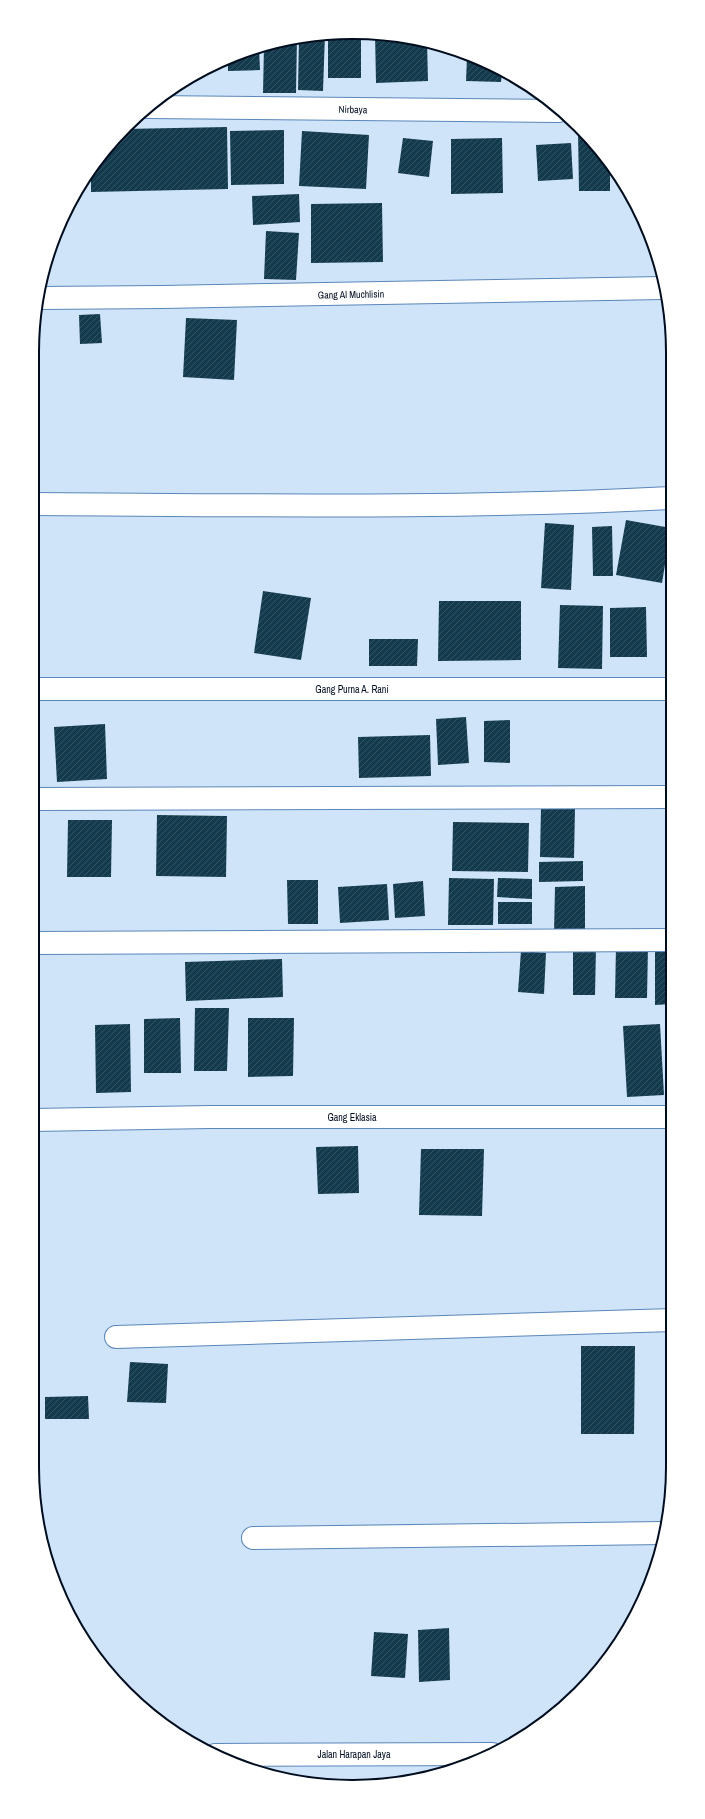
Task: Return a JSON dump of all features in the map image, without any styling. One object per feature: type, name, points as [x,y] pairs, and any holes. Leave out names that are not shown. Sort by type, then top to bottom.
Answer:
[{"type":"street","name":"Nirbaya","points":[[159,106],[552,111]]},
{"type":"street","name":"Gang Al Muchlisin","points":[[44,298],[659,288]]},
{"type":"street","points":[[39,504],[280,505],[572,503],[666,498]]},
{"type":"street","name":"Gang Purna A. Rani","points":[[39,689],[666,689]]},
{"type":"street","points":[[39,799],[666,797]]},
{"type":"street","points":[[39,943],[666,940]]},
{"type":"street","name":"Gang Eklasia","points":[[39,1120],[210,1117],[666,1117]]},
{"type":"street","points":[[116,1337],[666,1320]]},
{"type":"street","points":[[253,1538],[659,1533]]},
{"type":"street","name":"Jalan Harapan Jaya","points":[[231,1755],[477,1754]]},
{"type":"building","points":[[361,39],[361,78],[328,78],[328,40]]},
{"type":"building","points":[[375,40],[414,45],[427,48],[428,81],[376,83]]},
{"type":"building","points":[[325,41],[323,91],[298,90],[299,44]]},
{"type":"building","points":[[297,44],[296,93],[263,93],[264,52]]},
{"type":"building","points":[[259,54],[260,70],[228,71],[228,65]]},
{"type":"building","points":[[467,61],[502,77],[501,82],[466,81]]},
{"type":"building","points":[[227,127],[228,189],[91,192],[92,178],[117,146],[133,129]]},
{"type":"building","points":[[284,130],[284,184],[231,185],[230,131]]},
{"type":"building","points":[[302,131],[369,135],[366,189],[299,186]]},
{"type":"building","points":[[578,135],[610,174],[610,191],[579,191]]},
{"type":"building","points":[[403,138],[433,141],[429,177],[398,173]]},
{"type":"building","points":[[502,138],[503,193],[451,194],[451,139]]},
{"type":"building","points":[[571,143],[573,179],[538,181],[536,145]]},
{"type":"building","points":[[299,194],[300,222],[253,225],[252,196]]},
{"type":"building","points":[[382,203],[383,262],[311,263],[311,204]]},
{"type":"building","points":[[266,231],[299,233],[296,280],[264,279]]},
{"type":"building","points":[[100,314],[102,343],[80,344],[79,315]]},
{"type":"building","points":[[186,318],[237,320],[234,380],[183,377]]},
{"type":"building","points":[[626,520],[666,527],[666,559],[662,583],[616,575]]},
{"type":"building","points":[[545,523],[574,525],[571,590],[541,588]]},
{"type":"building","points":[[612,526],[613,576],[593,576],[592,527]]},
{"type":"building","points":[[263,591],[311,598],[301,660],[254,653]]},
{"type":"building","points":[[439,601],[521,601],[521,660],[438,661]]},
{"type":"building","points":[[560,605],[603,606],[602,669],[558,668]]},
{"type":"building","points":[[646,607],[647,657],[610,657],[610,608]]},
{"type":"building","points":[[369,639],[418,639],[417,666],[369,666]]},
{"type":"building","points":[[466,717],[469,763],[438,765],[436,719]]},
{"type":"building","points":[[510,720],[510,763],[484,762],[484,721]]},
{"type":"building","points":[[105,724],[107,779],[57,782],[54,727]]},
{"type":"building","points":[[430,735],[431,776],[359,778],[358,737]]},
{"type":"building","points":[[541,808],[575,808],[574,858],[540,857]]},
{"type":"building","points":[[157,815],[227,816],[226,877],[156,876]]},
{"type":"building","points":[[68,820],[112,820],[111,877],[67,877]]},
{"type":"building","points":[[453,822],[529,823],[528,872],[452,871]]},
{"type":"building","points":[[583,861],[583,881],[539,882],[539,862]]},
{"type":"building","points":[[449,878],[494,879],[493,925],[448,925]]},
{"type":"building","points":[[498,878],[532,879],[532,899],[497,897]]},
{"type":"building","points":[[287,880],[318,880],[318,924],[288,924]]},
{"type":"building","points":[[423,881],[425,916],[395,918],[393,884]]},
{"type":"building","points":[[387,884],[389,920],[340,923],[338,887]]},
{"type":"building","points":[[585,886],[585,933],[554,933],[555,887]]},
{"type":"building","points":[[498,902],[532,902],[532,924],[498,924]]},
{"type":"building","points":[[573,946],[596,947],[595,995],[573,995]]},
{"type":"building","points":[[616,946],[648,946],[647,998],[615,998]]},
{"type":"building","points":[[655,949],[666,949],[666,1004],[655,1005]]},
{"type":"building","points":[[521,951],[546,953],[544,994],[518,992]]},
{"type":"building","points":[[282,959],[283,997],[186,1001],[185,962]]},
{"type":"building","points":[[195,1008],[229,1008],[227,1071],[194,1071]]},
{"type":"building","points":[[180,1018],[181,1073],[144,1073],[144,1019]]},
{"type":"building","points":[[248,1018],[294,1018],[293,1076],[248,1077]]},
{"type":"building","points":[[130,1024],[131,1092],[96,1093],[95,1025]]},
{"type":"building","points":[[660,1024],[664,1095],[627,1097],[623,1026]]},
{"type":"building","points":[[358,1146],[359,1193],[318,1194],[316,1147]]},
{"type":"building","points":[[421,1149],[484,1149],[482,1216],[419,1215]]},
{"type":"building","points":[[581,1346],[635,1346],[634,1434],[581,1434]]},
{"type":"building","points":[[130,1362],[168,1364],[166,1403],[127,1402]]},
{"type":"building","points":[[88,1396],[89,1419],[45,1419],[45,1397]]},
{"type":"building","points":[[449,1628],[450,1680],[419,1682],[418,1630]]},
{"type":"building","points":[[374,1632],[408,1634],[405,1678],[371,1676]]}]
